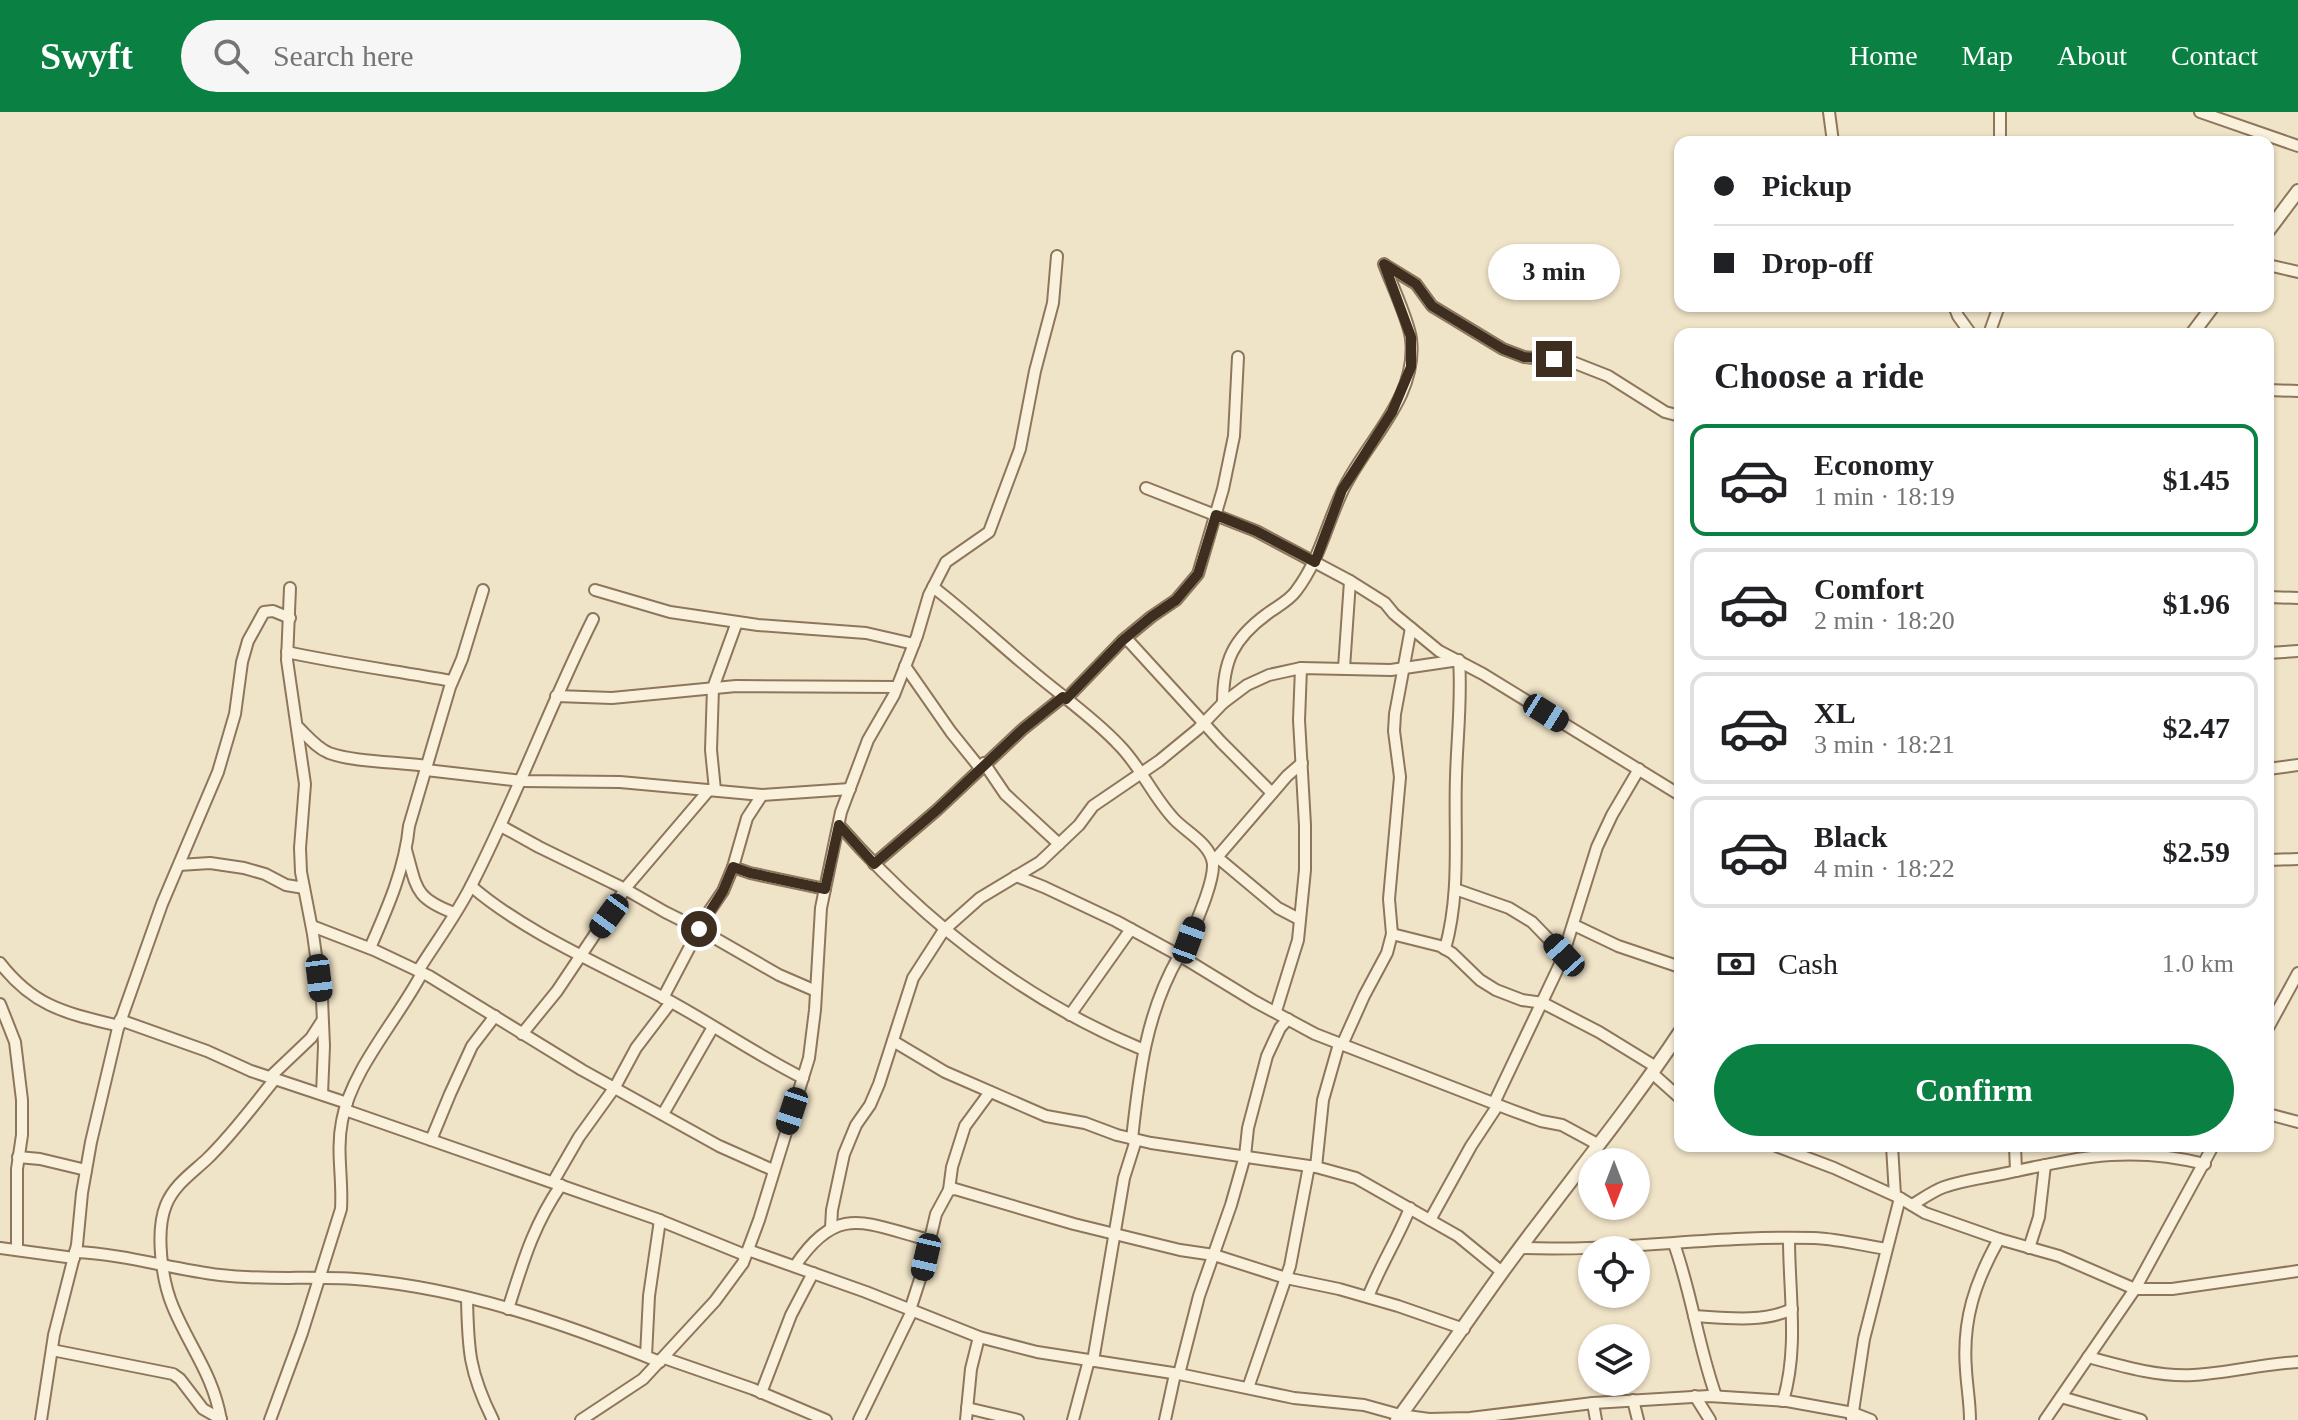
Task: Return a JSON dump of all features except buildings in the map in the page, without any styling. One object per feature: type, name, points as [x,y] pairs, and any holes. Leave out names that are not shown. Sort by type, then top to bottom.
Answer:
[{"type":"street","points":[[1829,112],[1832,136]]},
{"type":"street","points":[[2000,112],[2000,136]]},
{"type":"street","points":[[2200,112],[2269,136]]},
{"type":"street","points":[[2274,138],[2298,146]]},
{"type":"street","points":[[2274,223],[2298,191]]},
{"type":"street","points":[[581,1420],[598,1416],[643,1379],[715,1301],[743,1263],[809,1058],[821,908],[850,789],[868,740],[905,666],[933,587],[946,562],[989,532],[995,518],[1020,449],[1035,371],[1053,303],[1057,256]]},
{"type":"street","points":[[1223,703],[1223,678],[1237,644],[1247,629],[1293,595],[1315,562],[1342,490],[1392,412],[1411,367],[1411,337],[1384,264],[1416,284],[1432,306],[1503,349],[1524,357],[1575,363],[1608,376],[1665,412],[1674,414]]},
{"type":"street","points":[[2274,266],[2298,272]]},
{"type":"street","points":[[874,864],[1023,729],[1064,698],[1126,638],[1176,600],[1198,574],[1216,515],[1234,436],[1238,357]]},
{"type":"street","points":[[2274,390],[2298,391]]},
{"type":"street","points":[[1146,488],[1256,531],[1350,581],[1385,603],[1439,651],[1459,660],[1674,791]]},
{"type":"street","points":[[1344,668],[1350,581]]},
{"type":"street","points":[[933,587],[1121,747],[1173,819],[1215,859],[1278,908],[1299,919]]},
{"type":"street","points":[[290,588],[287,652],[305,784],[301,872],[322,999],[322,1094]]},
{"type":"street","points":[[370,948],[390,903],[426,768],[483,590]]},
{"type":"street","points":[[595,590],[670,612],[758,625],[866,633],[914,644]]},
{"type":"street","points":[[2274,597],[2298,598]]},
{"type":"street","points":[[41,1420],[52,1350],[75,1255],[86,1170],[119,1023],[162,904],[227,746],[248,641],[264,612],[273,611],[290,618]]},
{"type":"street","points":[[271,1419],[341,1209],[339,1147],[346,1106],[360,1074],[471,886],[522,781],[556,696],[593,619]]},
{"type":"street","points":[[522,1034],[557,991],[625,889],[712,790],[713,688],[737,622]]},
{"type":"street","points":[[1248,1388],[1286,1278],[1312,1167],[1323,1100],[1341,1044],[1387,953],[1392,934],[1389,899],[1400,777],[1395,714],[1411,628]]},
{"type":"street","points":[[1126,638],[1272,793]]},
{"type":"street","points":[[2274,653],[2298,651]]},
{"type":"street","points":[[287,652],[452,681]]},
{"type":"street","points":[[831,1228],[844,1154],[874,1094],[913,978],[944,930],[980,898],[1040,862],[1079,825],[1093,806],[1142,774],[1247,685],[1269,675],[1301,668],[1403,668],[1459,660]]},
{"type":"street","points":[[1445,949],[1453,921],[1455,889],[1456,780],[1462,693],[1459,660]]},
{"type":"street","points":[[905,666],[951,732],[1005,794],[1059,844]]},
{"type":"street","points":[[1276,1011],[1296,951],[1305,870],[1299,720],[1301,668]]},
{"type":"street","points":[[556,696],[612,698],[713,688],[896,687]]},
{"type":"street","points":[[298,728],[317,746],[344,757],[522,781],[620,782],[762,795],[850,789]]},
{"type":"street","points":[[1073,1420],[1091,1361],[1124,1178],[1134,1139],[1136,1093],[1144,1050],[1159,997],[1167,977],[1181,956],[1208,889],[1215,859],[1302,763]]},
{"type":"street","points":[[2274,768],[2298,765]]},
{"type":"street","points":[[1430,1220],[1496,1104],[1543,1003],[1564,955],[1597,847],[1639,769]]},
{"type":"street","points":[[508,1309],[530,1238],[579,1137],[615,1087],[667,1000],[699,929],[723,891],[747,818],[762,795]]},
{"type":"street","points":[[839,825],[874,864],[944,930],[1006,975],[1070,1015],[1144,1050]]},
{"type":"street","points":[[501,826],[625,889],[779,975],[816,991]]},
{"type":"street","points":[[406,850],[417,891],[437,907],[454,913]]},
{"type":"street","points":[[2274,860],[2298,859]]},
{"type":"street","points":[[179,865],[210,863],[244,868],[286,885],[304,888]]},
{"type":"street","points":[[733,867],[825,889]]},
{"type":"street","points":[[1016,876],[1131,929],[1254,1001],[1341,1044],[1541,1121],[1562,1125],[1599,1145]]},
{"type":"street","points":[[471,886],[491,903],[803,1078]]},
{"type":"street","points":[[1455,889],[1509,908],[1532,922],[1564,955]]},
{"type":"street","points":[[1574,925],[1618,946],[1674,965]]},
{"type":"street","points":[[312,926],[370,948],[420,972],[719,1146],[773,1170]]},
{"type":"street","points":[[1070,1015],[1131,929]]},
{"type":"street","points":[[1392,934],[1445,949],[1496,990],[1522,1000],[1543,1003],[1599,1032],[1654,1070],[1674,1092]]},
{"type":"street","points":[[1,966],[35,998],[61,1010],[119,1023],[207,1051],[272,1078],[322,1094],[431,1140],[746,1252],[795,1266],[979,1337],[1037,1352],[1177,1374],[1294,1398],[1364,1405],[1399,1418],[1460,1419],[1593,1403],[1716,1396],[1783,1401],[1871,1420]]},
{"type":"street","points":[[2274,1015],[2298,973]]},
{"type":"street","points":[[2285,994],[2298,993]]},
{"type":"street","points":[[0,1004],[15,1042],[19,1069],[22,1135],[17,1169],[17,1250]]},
{"type":"street","points":[[431,1140],[472,1046],[495,1016]]},
{"type":"street","points":[[1165,1420],[1199,1296],[1245,1156],[1248,1128],[1267,1056],[1280,1028],[1288,1019]]},
{"type":"street","points":[[221,1420],[213,1387],[170,1302],[161,1264],[166,1205],[191,1171],[247,1115],[272,1078],[311,1038],[323,1020]]},
{"type":"street","points":[[663,1114],[713,1027]]},
{"type":"street","points":[[893,1041],[945,1072],[1046,1116],[1182,1149],[1312,1167],[1356,1178],[1458,1236],[1502,1272]]},
{"type":"street","points":[[1399,1418],[1502,1272],[1674,1041]]},
{"type":"street","points":[[859,1420],[911,1311],[936,1214],[949,1190],[952,1167],[965,1126],[990,1092]]},
{"type":"street","points":[[2274,1116],[2298,1122]]},
{"type":"street","points":[[1792,1152],[1898,1196],[1925,1213],[2059,1256],[2135,1289],[2172,1289],[2298,1271]]},
{"type":"street","points":[[1852,1417],[1864,1339],[1898,1196],[1893,1152]]},
{"type":"street","points":[[2015,1152],[2016,1171]]},
{"type":"street","points":[[2045,1420],[2135,1289],[2210,1152]]},
{"type":"street","points":[[1912,1205],[1941,1188],[2045,1165],[2119,1153],[2162,1155],[2205,1164]]},
{"type":"street","points":[[18,1157],[86,1170]]},
{"type":"street","points":[[2029,1248],[2039,1217],[2045,1165]]},
{"type":"street","points":[[949,1190],[966,1191],[1028,1211],[1180,1250],[1214,1255],[1286,1278],[1368,1297],[1464,1329]]},
{"type":"street","points":[[1368,1297],[1410,1208]]},
{"type":"street","points":[[646,1356],[649,1296],[660,1220]]},
{"type":"street","points":[[795,1266],[821,1234],[848,1222],[929,1240]]},
{"type":"street","points":[[1521,1248],[1586,1250],[1738,1239],[1814,1238],[1886,1249]]},
{"type":"street","points":[[1783,1401],[1789,1381],[1792,1309],[1789,1239]]},
{"type":"street","points":[[1970,1420],[1966,1370],[1968,1318],[1974,1287],[1999,1239]]},
{"type":"street","points":[[1674,1244],[1684,1271],[1706,1370],[1716,1396]]},
{"type":"street","points":[[0,1248],[75,1255],[108,1254],[221,1275],[363,1279],[428,1287],[546,1318],[646,1356],[761,1393],[810,1417],[826,1420]]},
{"type":"street","points":[[761,1393],[791,1315],[813,1273]]},
{"type":"street","points":[[467,1298],[468,1348],[473,1373],[493,1420]]},
{"type":"street","points":[[1694,1316],[1763,1317],[1792,1309]]},
{"type":"street","points":[[966,1420],[971,1369],[979,1337]]},
{"type":"street","points":[[52,1350],[173,1374],[203,1409],[221,1420]]},
{"type":"street","points":[[2088,1357],[2144,1370],[2190,1375],[2298,1362]]},
{"type":"street","points":[[1695,1396],[1710,1420]]},
{"type":"street","points":[[2061,1397],[2141,1420]]},
{"type":"street","points":[[1633,1400],[1638,1420]]},
{"type":"street","points":[[1593,1403],[1596,1420]]},
{"type":"street","points":[[967,1408],[1018,1420]]},
{"type":"route","points":[[699,929],[723,891],[733,867],[825,889],[839,825],[874,864],[1023,729],[1063,697],[1066,699],[1122,641],[1176,600],[1198,574],[1216,515],[1256,531],[1315,562],[1342,490],[1392,412],[1411,367],[1411,337],[1384,264],[1416,284],[1432,306],[1503,349],[1524,357],[1554,359]]}]
